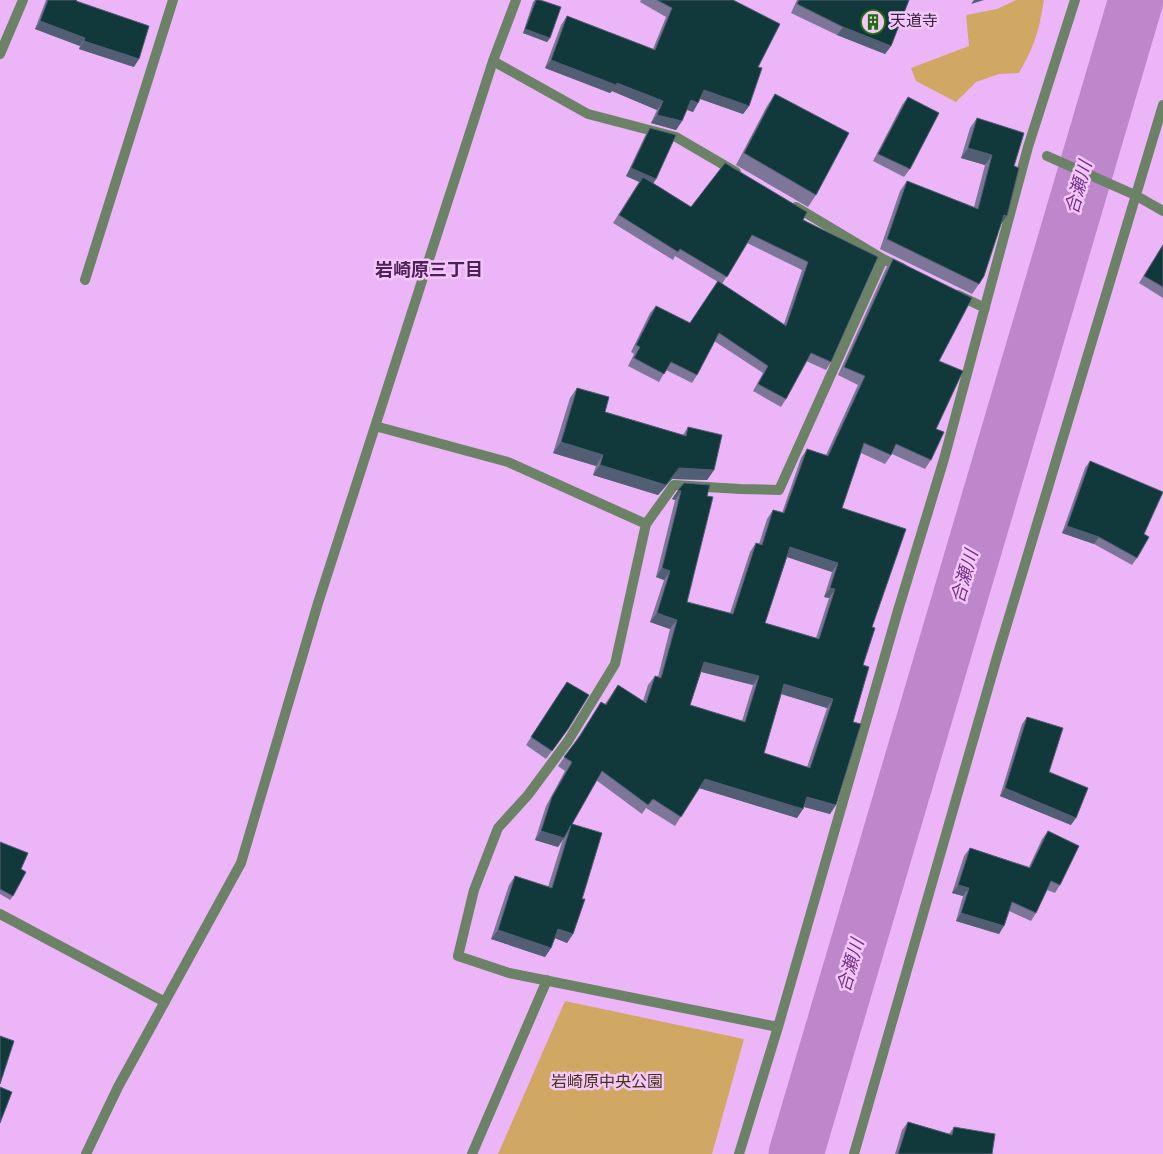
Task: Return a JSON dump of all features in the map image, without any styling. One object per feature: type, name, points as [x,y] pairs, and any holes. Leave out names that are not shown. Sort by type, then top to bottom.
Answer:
[{"type":"street","points":[[0,54],[23,0]]},
{"type":"street","points":[[85,280],[174,0]]},
{"type":"street","points":[[86,1154],[118,1087],[241,863],[318,603],[493,61],[516,0]]},
{"type":"street","points":[[739,1154],[944,459],[1028,147],[1075,0]]},
{"type":"street","points":[[493,61],[588,114],[676,137],[747,178]]},
{"type":"street","points":[[854,1154],[997,657],[1163,105]]},
{"type":"street","points":[[1047,156],[1136,195],[1163,210]]},
{"type":"street","points":[[790,204],[883,259],[909,271]]},
{"type":"street","points":[[778,1027],[509,973],[458,956],[474,890],[498,828],[528,795],[568,741],[615,664],[646,524],[674,485],[779,490],[883,259]]},
{"type":"street","points":[[951,291],[985,308]]},
{"type":"street","points":[[375,426],[508,462],[646,524]]},
{"type":"street","points":[[0,914],[165,1002]]},
{"type":"street","points":[[472,1154],[547,980]]},
{"type":"green space","points":[[1016,0],[1044,0],[1036,38],[1019,73],[999,74],[976,82],[956,102],[916,81],[911,68],[969,46],[966,15],[997,9]]},
{"type":"green space","name":"岩崎原中央公園","points":[[565,1001],[744,1039],[712,1154],[498,1154]]},
{"type":"building","points":[[48,0],[77,0],[149,26],[139,59],[84,41],[85,38],[40,21]]},
{"type":"building","points":[[536,0],[561,7],[550,38],[525,29]]},
{"type":"building","points":[[657,0],[733,0],[780,24],[758,67],[762,68],[749,106],[704,90],[698,103],[691,100],[682,121],[657,115],[663,101],[551,60],[567,16],[655,50],[672,8]]},
{"type":"building","name":"天道寺","points":[[799,0],[909,0],[891,46],[843,27],[797,4]]},
{"type":"building","points":[[775,94],[849,133],[816,195],[744,153]]},
{"type":"building","points":[[908,97],[939,113],[910,169],[878,154]]},
{"type":"building","points":[[977,118],[1024,133],[1014,166],[1019,168],[1007,216],[1004,215],[984,276],[979,284],[887,239],[907,181],[978,209],[992,155],[968,148]]},
{"type":"building","points":[[650,128],[676,135],[656,179],[631,168]]},
{"type":"building","points":[[725,163],[807,212],[803,220],[878,257],[831,362],[811,353],[786,399],[758,384],[768,366],[719,333],[697,375],[671,362],[664,374],[634,358],[640,347],[636,345],[656,306],[690,323],[718,281],[786,326],[808,262],[752,235],[727,277],[680,249],[678,252],[619,215],[643,177],[691,207]]},
{"type":"building","points":[[1163,245],[1163,287],[1144,276]]},
{"type":"building","points":[[893,259],[972,298],[939,361],[963,371],[936,429],[944,432],[931,460],[896,444],[891,455],[864,443],[842,508],[906,529],[872,627],[875,628],[863,665],[869,667],[853,722],[861,724],[836,805],[807,797],[803,809],[705,779],[681,817],[653,799],[648,805],[602,771],[572,824],[602,833],[582,899],[585,899],[573,934],[558,929],[551,948],[498,930],[515,876],[552,888],[571,825],[564,838],[541,831],[552,797],[572,762],[564,757],[580,736],[601,702],[606,705],[618,685],[646,703],[655,676],[661,678],[677,620],[657,613],[670,571],[662,568],[681,491],[678,490],[684,483],[710,485],[707,496],[713,497],[687,602],[733,614],[756,543],[762,545],[773,510],[784,513],[807,449],[828,456],[865,376],[844,367]],"holes":[[[790,547],[838,563],[830,588],[835,589],[819,639],[765,623]],[[704,662],[759,676],[745,722],[690,705]],[[784,684],[833,699],[810,768],[764,753]]]},
{"type":"building","points":[[577,388],[609,397],[605,412],[686,436],[688,427],[722,435],[714,470],[679,468],[666,485],[600,465],[603,455],[561,442]]},
{"type":"building","points":[[1090,461],[1163,492],[1144,534],[1149,537],[1137,558],[1099,537],[1067,526]]},
{"type":"building","points":[[567,682],[589,695],[552,751],[531,737]]},
{"type":"building","points":[[1027,717],[1063,728],[1049,772],[1088,788],[1076,818],[1005,788]]},
{"type":"building","points":[[1048,831],[1079,846],[1060,885],[1051,881],[1036,913],[1012,902],[1004,926],[961,913],[969,888],[958,885],[970,848],[1030,868]]},
{"type":"building","points":[[0,842],[28,853],[21,869],[26,872],[13,896],[0,889]]},
{"type":"building","points":[[0,1036],[14,1041],[0,1084]]},
{"type":"building","points":[[0,1087],[12,1092],[0,1123]]},
{"type":"building","points":[[908,1122],[952,1135],[954,1127],[995,1134],[992,1154],[898,1154]]},
{"type":"waterway","name":"合瀬川","points":[[796,1154],[1136,0]]},
{"type":"place","name":"天道寺","points":[[873,22]]},
{"type":"district","name":"岩崎原三丁目","points":[[429,271]]}]
